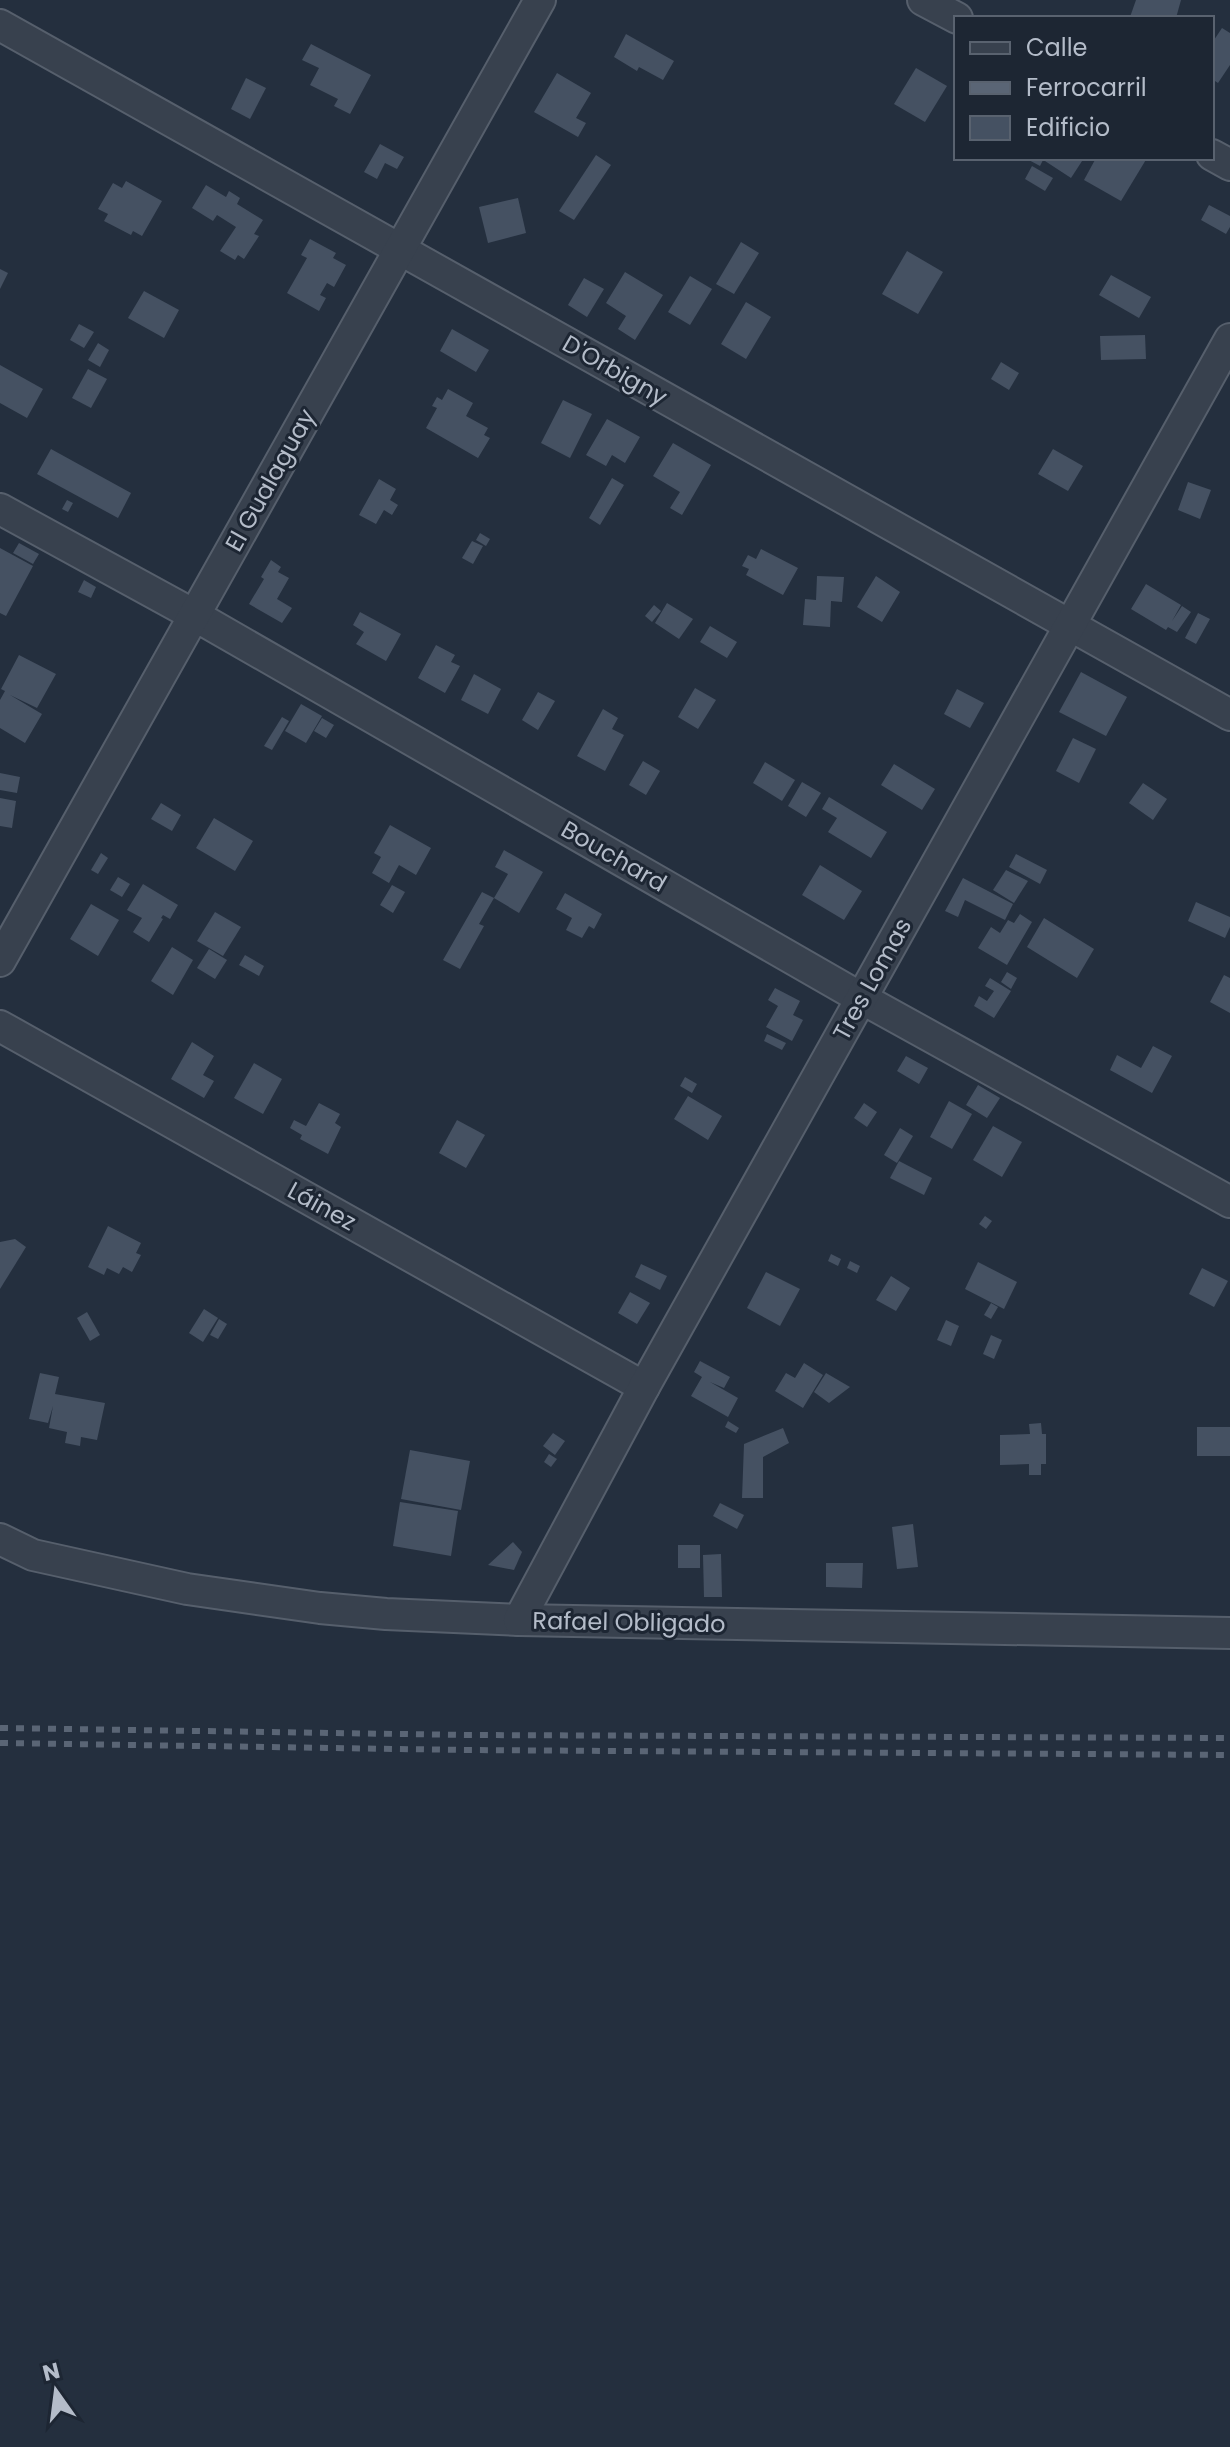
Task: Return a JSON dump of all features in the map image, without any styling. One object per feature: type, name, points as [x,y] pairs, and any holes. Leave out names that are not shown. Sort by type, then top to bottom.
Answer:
[{"type":"street","name":"El Gualaguay","points":[[0,961],[540,0]]},
{"type":"street","points":[[923,0],[954,16]]},
{"type":"street","name":"D'Orbigny","points":[[0,25],[1230,715]]},
{"type":"street","name":"Tres Lomas","points":[[519,1620],[644,1387],[1230,339]]},
{"type":"street","name":"Bouchard","points":[[0,509],[194,615],[861,998],[1230,1202]]},
{"type":"street","name":"Láinez","points":[[0,1026],[644,1387]]},
{"type":"street","name":"Rafael Obligado","points":[[0,1539],[33,1555]]},
{"type":"street","name":"Rafael Obligado","points":[[0,1554],[33,1555],[110,1573],[253,1599],[386,1614],[519,1620],[1230,1633]]},
{"type":"building","points":[[1136,0],[1181,0],[1177,16],[1130,16]]},
{"type":"building","points":[[1222,28],[1230,33],[1230,65],[1218,83],[1214,80],[1214,40]]},
{"type":"building","points":[[626,34],[674,61],[663,80],[639,67],[637,71],[614,57]]},
{"type":"building","points":[[311,44],[371,75],[350,114],[334,106],[338,99],[310,85],[319,68],[302,60]]},
{"type":"building","points":[[916,68],[947,86],[925,122],[894,104]]},
{"type":"building","points":[[557,73],[591,93],[576,118],[586,123],[578,137],[534,112]]},
{"type":"building","points":[[246,78],[266,88],[250,119],[231,109]]},
{"type":"building","points":[[380,144],[404,157],[397,169],[385,163],[377,179],[364,172]]},
{"type":"building","points":[[596,155],[611,165],[574,220],[559,211]]},
{"type":"building","points":[[1029,160],[1043,160],[1040,166]]},
{"type":"building","points":[[1046,160],[1083,160],[1071,178]]},
{"type":"building","points":[[1095,160],[1146,160],[1121,201],[1084,180]]},
{"type":"building","points":[[1032,166],[1053,178],[1045,191],[1025,179]]},
{"type":"building","points":[[126,181],[162,201],[142,236],[133,231],[131,235],[104,221],[108,214],[98,209],[113,183],[122,188]]},
{"type":"building","points":[[206,185],[226,197],[229,191],[240,198],[237,204],[263,220],[254,234],[259,236],[244,259],[238,255],[235,260],[220,251],[236,227],[217,215],[213,221],[192,208]]},
{"type":"building","points":[[518,198],[526,233],[488,243],[479,207]]},
{"type":"building","points":[[1209,205],[1230,216],[1226,234],[1201,220]]},
{"type":"building","points":[[310,239],[336,253],[333,258],[346,265],[334,287],[327,283],[320,295],[326,298],[319,311],[287,293],[307,258],[301,255]]},
{"type":"building","points":[[741,242],[759,253],[734,294],[716,284]]},
{"type":"building","points":[[907,251],[943,272],[918,314],[882,294]]},
{"type":"building","points":[[0,269],[8,273],[0,289]]},
{"type":"building","points":[[625,272],[663,295],[635,340],[618,329],[626,316],[606,303]]},
{"type":"building","points":[[1111,275],[1151,297],[1139,318],[1099,295]]},
{"type":"building","points":[[690,276],[712,289],[690,325],[668,312]]},
{"type":"building","points":[[584,278],[604,289],[587,317],[568,305]]},
{"type":"building","points":[[144,291],[179,310],[164,338],[128,318]]},
{"type":"building","points":[[746,302],[771,317],[746,359],[721,344]]},
{"type":"building","points":[[79,324],[94,332],[84,348],[70,340]]},
{"type":"building","points":[[452,329],[489,350],[476,372],[440,351]]},
{"type":"building","points":[[1145,335],[1146,359],[1101,360],[1100,336]]},
{"type":"building","points":[[98,343],[109,350],[100,367],[88,360]]},
{"type":"building","points":[[1001,362],[1019,373],[1009,390],[991,379]]},
{"type":"building","points":[[0,365],[43,389],[27,418],[0,403]]},
{"type":"building","points":[[88,369],[107,379],[91,408],[72,398]]},
{"type":"building","points":[[448,389],[473,403],[466,416],[488,428],[484,435],[490,438],[478,458],[426,428],[437,408],[432,406],[437,397],[442,400]]},
{"type":"building","points":[[563,400],[592,414],[570,458],[541,443]]},
{"type":"building","points":[[607,419],[640,437],[625,463],[612,455],[606,466],[586,455]]},
{"type":"building","points":[[673,443],[711,465],[682,515],[670,508],[680,492],[653,476]]},
{"type":"building","points":[[51,449],[131,493],[118,518],[37,474]]},
{"type":"building","points":[[1053,449],[1083,466],[1068,491],[1038,474]]},
{"type":"building","points":[[612,478],[624,485],[600,525],[589,518]]},
{"type":"building","points":[[379,479],[396,489],[390,500],[398,505],[392,515],[384,510],[376,524],[359,515]]},
{"type":"building","points":[[1188,482],[1211,490],[1200,519],[1178,510]]},
{"type":"building","points":[[67,500],[73,503],[68,512],[62,509]]},
{"type":"building","points":[[480,533],[490,539],[486,546],[476,540]]},
{"type":"building","points":[[472,541],[483,546],[473,564],[462,558]]},
{"type":"building","points":[[19,543],[39,554],[33,564],[13,553]]},
{"type":"building","points":[[0,548],[33,566],[6,616],[0,613]]},
{"type":"building","points":[[761,549],[798,568],[783,595],[746,575],[749,569],[742,566],[748,555],[756,559]]},
{"type":"building","points":[[271,560],[281,567],[278,572],[289,578],[277,599],[292,608],[282,623],[249,604]]},
{"type":"building","points":[[817,576],[844,577],[842,602],[831,601],[830,627],[803,625],[805,599],[816,600]]},
{"type":"building","points":[[876,576],[900,592],[882,622],[857,607]]},
{"type":"building","points":[[84,580],[96,587],[91,598],[78,592]]},
{"type":"building","points":[[1146,584],[1181,605],[1172,621],[1182,606],[1191,612],[1177,632],[1168,627],[1166,630],[1131,609]]},
{"type":"building","points":[[667,603],[693,619],[679,639],[655,623]]},
{"type":"building","points":[[654,605],[661,611],[652,622],[645,616]]},
{"type":"building","points":[[360,612],[401,634],[386,661],[356,644],[364,632],[353,625]]},
{"type":"building","points":[[1198,613],[1210,619],[1196,644],[1185,638]]},
{"type":"building","points":[[710,626],[737,642],[727,658],[700,642]]},
{"type":"building","points":[[436,645],[455,655],[451,662],[460,666],[445,693],[418,678]]},
{"type":"building","points":[[19,655],[56,674],[37,708],[10,695],[42,714],[25,743],[0,728],[0,700],[5,691],[1,689]]},
{"type":"building","points":[[1081,672],[1127,697],[1106,736],[1059,712]]},
{"type":"building","points":[[474,674],[501,689],[488,714],[461,700]]},
{"type":"building","points":[[695,688],[716,700],[698,729],[678,717]]},
{"type":"building","points":[[957,689],[984,703],[970,728],[944,714]]},
{"type":"building","points":[[538,692],[555,701],[538,730],[522,720]]},
{"type":"building","points":[[301,704],[322,716],[306,743],[285,731]]},
{"type":"building","points":[[603,709],[618,718],[612,729],[624,735],[605,771],[577,756]]},
{"type":"building","points":[[282,717],[289,721],[272,750],[264,746]]},
{"type":"building","points":[[322,718],[334,725],[326,738],[314,731]]},
{"type":"building","points":[[1073,738],[1096,749],[1079,783],[1056,771]]},
{"type":"building","points":[[643,761],[660,771],[646,795],[629,785]]},
{"type":"building","points":[[765,762],[795,780],[782,801],[753,783]]},
{"type":"building","points":[[894,764],[935,789],[922,810],[881,785]]},
{"type":"building","points":[[0,773],[20,777],[17,793],[0,790]]},
{"type":"building","points":[[802,782],[821,793],[806,817],[788,806]]},
{"type":"building","points":[[1143,783],[1167,799],[1153,820],[1129,803]]},
{"type":"building","points":[[829,797],[887,832],[871,858],[828,832],[837,818],[822,809]]},
{"type":"building","points":[[0,798],[16,801],[12,828],[0,826]]},
{"type":"building","points":[[161,803],[181,815],[172,831],[151,819]]},
{"type":"building","points":[[214,818],[253,841],[235,871],[196,848]]},
{"type":"building","points":[[390,825],[431,848],[416,875],[399,865],[389,883],[372,873],[381,857],[374,853]]},
{"type":"building","points":[[504,850],[543,872],[519,913],[494,898],[508,874],[495,867]]},
{"type":"building","points":[[101,853],[108,858],[98,874],[91,870]]},
{"type":"building","points":[[1016,854],[1047,870],[1040,884],[1009,867]]},
{"type":"building","points":[[820,865],[862,891],[844,920],[802,895]]},
{"type":"building","points":[[1006,870],[1028,881],[1014,903],[993,890]]},
{"type":"building","points":[[118,877],[130,884],[122,897],[110,890]]},
{"type":"building","points":[[963,878],[1013,904],[1005,920],[965,900],[958,917],[945,911]]},
{"type":"building","points":[[143,884],[178,905],[170,919],[163,915],[149,942],[133,932],[142,918],[127,910]]},
{"type":"building","points":[[392,885],[405,892],[393,913],[380,905]]},
{"type":"building","points":[[482,892],[494,898],[479,924],[484,926],[460,969],[443,960]]},
{"type":"building","points":[[565,893],[602,914],[594,929],[589,926],[582,938],[566,930],[572,918],[556,909]]},
{"type":"building","points":[[1196,902],[1230,917],[1225,938],[1188,921]]},
{"type":"building","points":[[91,904],[119,920],[98,956],[70,939]]},
{"type":"building","points":[[215,912],[241,927],[223,956],[197,941]]},
{"type":"building","points":[[1020,914],[1032,922],[1007,965],[978,948],[991,927],[1000,933],[1008,920],[1014,923]]},
{"type":"building","points":[[1044,918],[1094,949],[1077,978],[1027,947]]},
{"type":"building","points":[[172,947],[193,960],[173,995],[151,981]]},
{"type":"building","points":[[209,949],[227,960],[215,979],[197,968]]},
{"type":"building","points":[[245,955],[264,966],[259,976],[239,965]]},
{"type":"building","points":[[1007,972],[1017,978],[1011,989],[1001,982]]},
{"type":"building","points":[[1224,975],[1230,978],[1230,1013],[1210,1002]]},
{"type":"building","points":[[990,978],[1011,991],[994,1018],[974,1006],[979,996],[987,1001],[994,991],[985,986]]},
{"type":"building","points":[[775,988],[800,1001],[793,1015],[803,1020],[792,1041],[766,1027],[778,1006],[768,1000]]},
{"type":"building","points":[[767,1034],[786,1043],[782,1050],[764,1041]]},
{"type":"building","points":[[192,1042],[214,1056],[203,1075],[214,1081],[204,1098],[171,1079]]},
{"type":"building","points":[[1153,1046],[1172,1056],[1152,1093],[1110,1070],[1117,1055],[1141,1068]]},
{"type":"building","points":[[906,1056],[928,1068],[919,1084],[897,1071]]},
{"type":"building","points":[[254,1063],[282,1079],[263,1114],[234,1098]]},
{"type":"building","points":[[685,1077],[697,1084],[692,1093],[680,1086]]},
{"type":"building","points":[[978,1085],[1000,1098],[987,1118],[966,1105]]},
{"type":"building","points":[[688,1096],[722,1116],[708,1140],[674,1119]]},
{"type":"building","points":[[949,1101],[972,1114],[952,1149],[930,1137]]},
{"type":"building","points":[[319,1103],[340,1114],[335,1123],[341,1127],[328,1154],[300,1139],[302,1135],[290,1128],[294,1120],[306,1126]]},
{"type":"building","points":[[864,1103],[877,1112],[867,1127],[854,1118]]},
{"type":"building","points":[[457,1120],[485,1135],[466,1168],[439,1153]]},
{"type":"building","points":[[993,1126],[1022,1142],[1002,1177],[973,1160]]},
{"type":"building","points":[[900,1128],[913,1136],[897,1163],[884,1155]]},
{"type":"building","points":[[899,1161],[932,1178],[924,1195],[890,1178]]},
{"type":"building","points":[[985,1216],[992,1221],[986,1229],[979,1224]]},
{"type":"building","points":[[108,1226],[141,1243],[136,1253],[141,1255],[132,1272],[123,1267],[119,1274],[107,1268],[104,1275],[88,1267]]},
{"type":"building","points":[[15,1239],[26,1247],[0,1289],[0,1242]]},
{"type":"building","points":[[831,1254],[841,1259],[838,1266],[828,1261]]},
{"type":"building","points":[[850,1261],[860,1266],[857,1273],[847,1268]]},
{"type":"building","points":[[978,1262],[1017,1282],[1004,1309],[965,1289]]},
{"type":"building","points":[[641,1264],[667,1276],[660,1290],[635,1277]]},
{"type":"building","points":[[1202,1268],[1228,1281],[1214,1307],[1189,1294]]},
{"type":"building","points":[[766,1272],[800,1289],[780,1326],[747,1308]]},
{"type":"building","points":[[891,1276],[910,1288],[896,1311],[876,1300]]},
{"type":"building","points":[[630,1292],[650,1303],[637,1324],[618,1313]]},
{"type":"building","points":[[991,1303],[998,1307],[991,1319],[984,1315]]},
{"type":"building","points":[[204,1309],[218,1318],[203,1342],[189,1333]]},
{"type":"building","points":[[87,1312],[100,1335],[90,1341],[77,1318]]},
{"type":"building","points":[[219,1319],[227,1324],[218,1339],[210,1335]]},
{"type":"building","points":[[946,1320],[959,1326],[951,1346],[937,1340]]},
{"type":"building","points":[[991,1335],[1002,1340],[994,1359],[983,1354]]},
{"type":"building","points":[[700,1361],[730,1377],[724,1388],[710,1382],[738,1398],[728,1417],[691,1396],[702,1377],[694,1372]]},
{"type":"building","points":[[804,1363],[823,1375],[803,1408],[775,1391],[786,1373],[795,1378]]},
{"type":"building","points":[[40,1373],[59,1377],[55,1394],[105,1403],[97,1440],[81,1437],[80,1446],[65,1443],[67,1432],[49,1428],[53,1406],[48,1423],[29,1419]]},
{"type":"building","points":[[826,1373],[850,1387],[829,1403],[814,1392]]},
{"type":"building","points":[[728,1421],[739,1428],[736,1433],[725,1427]]},
{"type":"building","points":[[1041,1423],[1042,1434],[1046,1434],[1046,1464],[1041,1464],[1041,1475],[1029,1475],[1029,1464],[1000,1465],[1000,1435],[1030,1434],[1029,1424]]},
{"type":"building","points":[[1197,1427],[1230,1427],[1230,1456],[1197,1456]]},
{"type":"building","points":[[783,1428],[789,1443],[763,1457],[763,1498],[742,1498],[744,1444]]},
{"type":"building","points":[[553,1433],[565,1441],[555,1455],[543,1446]]},
{"type":"building","points":[[410,1450],[470,1461],[461,1510],[401,1499]]},
{"type":"building","points":[[549,1454],[557,1459],[551,1467],[544,1462]]},
{"type":"building","points":[[400,1502],[458,1511],[451,1556],[393,1546]]},
{"type":"building","points":[[720,1503],[744,1515],[737,1529],[713,1516]]},
{"type":"building","points":[[913,1524],[918,1567],[897,1569],[892,1527]]},
{"type":"building","points":[[513,1542],[522,1552],[514,1570],[488,1565]]},
{"type":"building","points":[[678,1545],[700,1545],[700,1568],[678,1568]]},
{"type":"building","points":[[721,1554],[722,1597],[704,1597],[703,1555]]},
{"type":"building","points":[[826,1563],[863,1563],[862,1588],[826,1587]]},
{"type":"railway","points":[[0,1728],[467,1735],[1230,1738]]},
{"type":"railway","points":[[0,1743],[466,1750],[1230,1755]]}]
